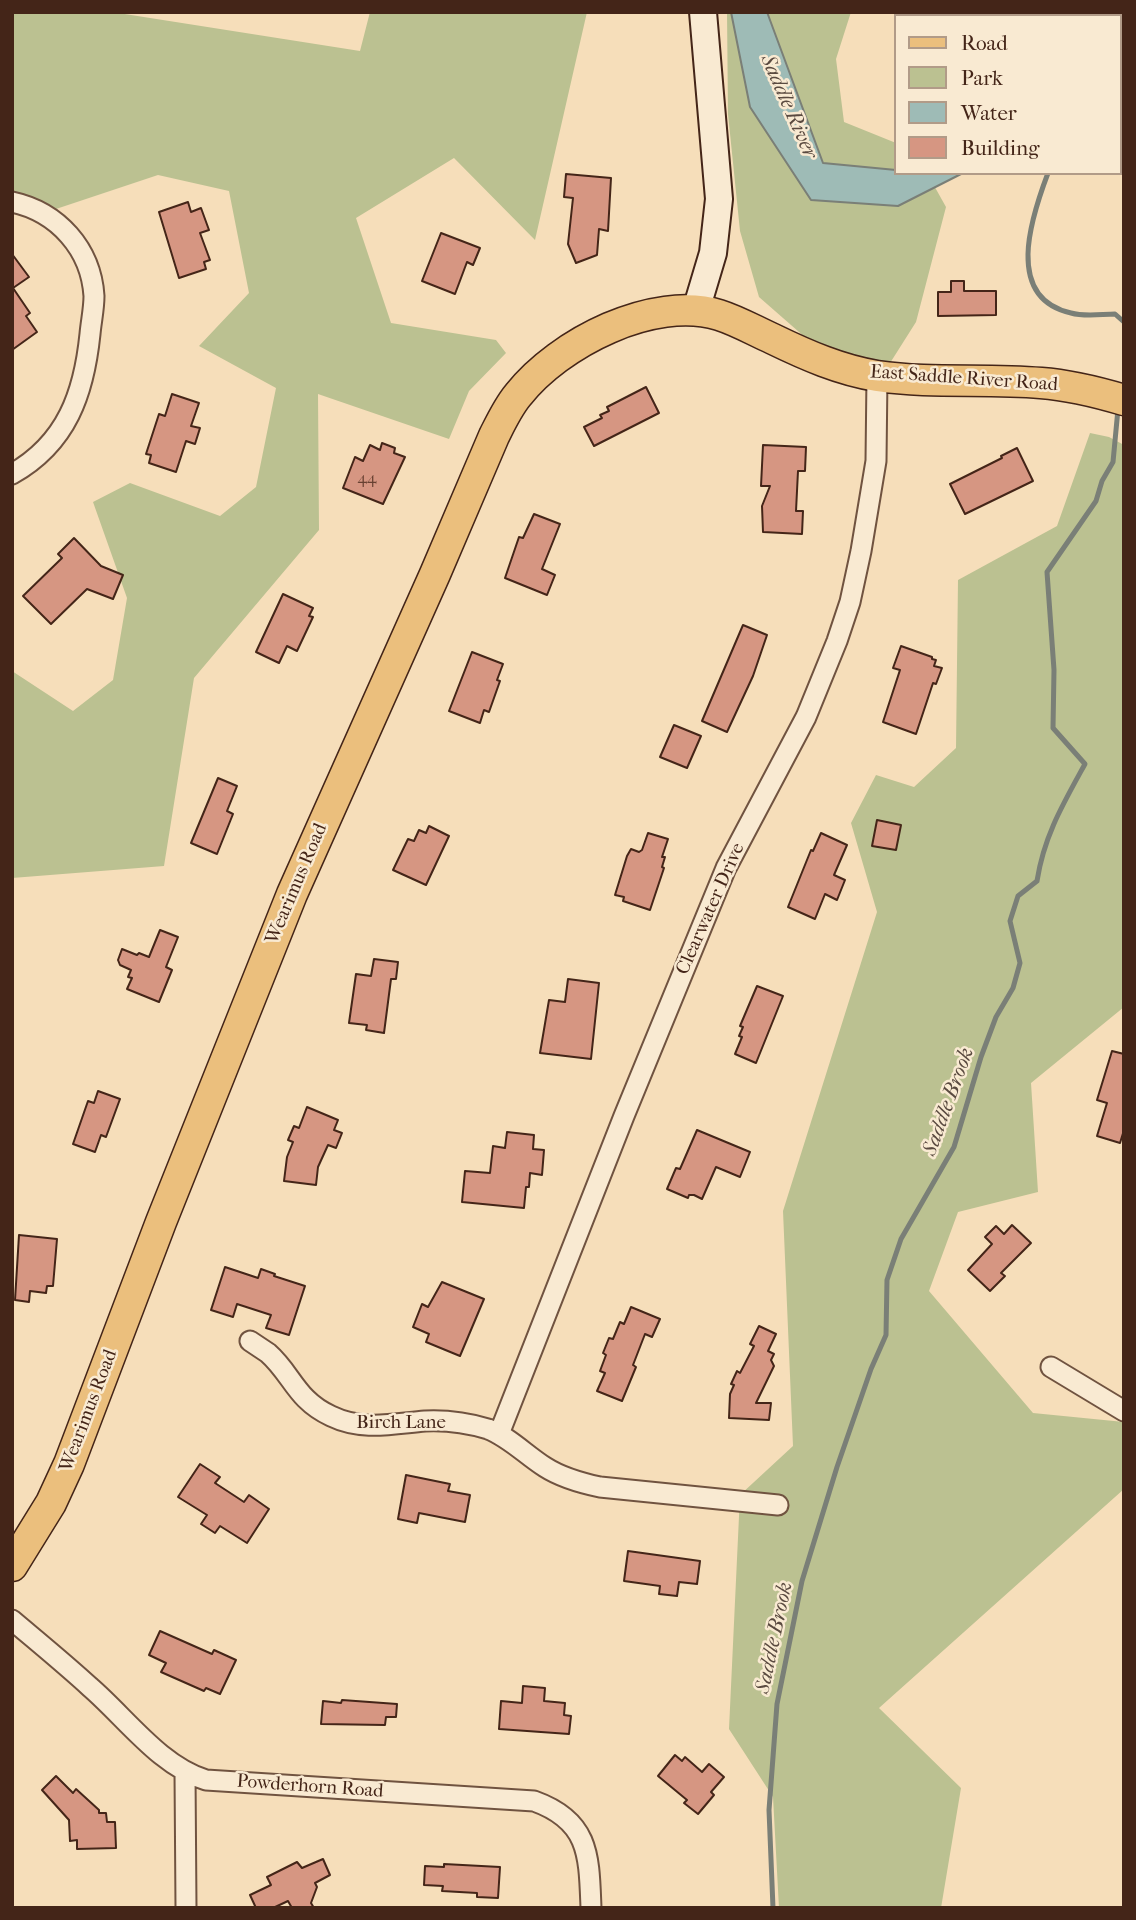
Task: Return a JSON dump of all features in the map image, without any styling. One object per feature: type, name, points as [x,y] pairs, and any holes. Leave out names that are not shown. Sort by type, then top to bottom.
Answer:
[{"type":"main road","points":[[696,310],[714,245],[719,199],[703,12]]},
{"type":"main road","name":"East Saddle River Road","points":[[696,310],[736,321],[795,350],[837,366],[877,376],[947,382],[1039,382],[1115,398]]},
{"type":"main road","name":"Wearimus Road","points":[[12,1566],[34,1534],[69,1464],[161,1222],[292,894],[505,414],[530,382],[579,344],[619,324],[647,314],[696,310]]},
{"type":"street","points":[[12,202],[46,214],[75,242],[85,258],[92,278],[94,298],[87,369],[80,394],[54,437],[39,454],[12,474]]},
{"type":"street","name":"Clearwater Drive","points":[[499,1434],[619,1129],[726,868],[806,716],[837,641],[850,601],[861,551],[876,461],[877,376]]},
{"type":"street","name":"Birch Lane","points":[[250,1341],[268,1354],[296,1390],[312,1405],[346,1422],[364,1426],[427,1421],[459,1423],[499,1434],[547,1469],[600,1487],[778,1505]]},
{"type":"street","points":[[1051,1367],[1124,1411]]},
{"type":"street","name":"Powderhorn Road","points":[[12,1620],[185,1773],[206,1780],[534,1801],[550,1807],[566,1817],[578,1830],[586,1846],[590,1862],[591,1908]]},
{"type":"street","points":[[185,1773],[186,1908]]},
{"type":"green space","points":[[12,12],[112,12],[360,51],[370,12],[587,12],[535,240],[454,158],[356,218],[391,323],[496,340],[506,353],[469,391],[449,439],[318,394],[319,530],[194,678],[164,866],[12,878],[12,671],[73,711],[113,680],[127,598],[93,502],[130,483],[220,516],[256,487],[276,388],[199,346],[249,293],[229,191],[158,175],[44,213],[12,208]]},
{"type":"green space","points":[[727,12],[851,12],[836,59],[844,122],[894,142],[894,175],[928,175],[946,207],[916,322],[885,371],[815,346],[759,297],[740,231],[728,114]]},
{"type":"green space","points":[[1090,433],[1109,437],[1124,445],[1124,1007],[1031,1083],[1038,1192],[958,1212],[929,1291],[1033,1413],[1124,1422],[1124,1489],[879,1708],[961,1788],[941,1908],[779,1908],[773,1797],[729,1729],[740,1495],[793,1446],[783,1211],[877,912],[851,823],[876,775],[914,787],[956,748],[958,580],[1057,526]]},
{"type":"water","name":"Saddle River","points":[[731,12],[767,12],[823,163],[894,170],[894,175],[959,175],[898,206],[811,200],[750,107]]},
{"type":"building","points":[[566,174],[611,178],[608,231],[599,229],[597,255],[576,263],[568,244],[573,198],[564,197]]},
{"type":"building","points":[[188,202],[191,212],[201,208],[209,230],[200,233],[210,260],[204,262],[206,269],[179,278],[159,212]]},
{"type":"building","points":[[441,233],[480,248],[473,265],[467,262],[455,294],[422,281]]},
{"type":"building","points":[[12,254],[29,277],[13,288],[30,313],[26,316],[37,332],[12,350]]},
{"type":"building","points":[[951,281],[964,281],[964,291],[996,291],[996,315],[938,316],[938,292],[951,292]]},
{"type":"building","points":[[646,387],[659,413],[594,446],[584,427],[602,418],[600,415],[609,411],[607,407]]},
{"type":"building","points":[[172,394],[199,403],[191,426],[200,428],[195,444],[186,441],[176,472],[149,463],[151,455],[146,454],[159,414],[165,416]]},
{"type":"building","points":[[382,443],[395,448],[394,453],[405,457],[383,504],[343,488],[355,457],[363,461],[370,445],[380,450]]},
{"type":"building","points":[[763,445],[806,447],[805,471],[798,471],[796,511],[803,511],[802,534],[763,532],[762,506],[770,486],[761,486]]},
{"type":"building","points":[[1017,448],[1033,481],[965,514],[950,484]]},
{"type":"building","points":[[534,514],[560,524],[542,569],[555,575],[547,595],[505,578],[519,537],[523,538]]},
{"type":"building","points":[[74,538],[101,566],[123,575],[113,599],[87,589],[51,624],[23,596],[62,558],[58,554]]},
{"type":"building","points":[[283,594],[313,608],[309,616],[313,617],[297,651],[287,646],[279,663],[256,652]]},
{"type":"building","points":[[743,625],[767,635],[753,676],[727,732],[702,721]]},
{"type":"building","points":[[901,646],[932,657],[936,660],[934,666],[942,668],[936,684],[933,683],[916,734],[883,722],[900,670],[893,668]]},
{"type":"building","points":[[472,652],[503,664],[489,712],[484,710],[480,723],[449,711]]},
{"type":"building","points":[[674,725],[701,736],[687,768],[660,757]]},
{"type":"building","points":[[218,778],[237,786],[227,811],[233,814],[217,854],[191,843]]},
{"type":"building","points":[[877,820],[901,825],[896,850],[872,846]]},
{"type":"building","points":[[429,826],[449,836],[426,885],[393,870],[408,839],[414,841],[419,830],[426,833]]},
{"type":"building","points":[[648,833],[668,839],[662,857],[665,857],[664,868],[650,910],[623,901],[624,897],[615,895],[627,856],[631,849],[639,852],[642,850]]},
{"type":"building","points":[[821,833],[847,845],[834,875],[845,880],[837,900],[825,894],[815,919],[788,907],[811,850],[813,851]]},
{"type":"building","points":[[160,930],[178,937],[166,967],[172,970],[159,1002],[127,989],[132,978],[128,977],[131,970],[120,965],[118,960],[122,949],[149,957]]},
{"type":"building","points":[[374,959],[398,962],[396,979],[391,979],[384,1033],[366,1030],[367,1025],[349,1023],[356,974],[371,976]]},
{"type":"building","points":[[568,979],[599,983],[591,1059],[540,1053],[549,1000],[565,1002]]},
{"type":"building","points":[[757,986],[783,996],[756,1063],[735,1054],[742,1037],[739,1036],[743,1027],[740,1026]]},
{"type":"building","points":[[1112,1051],[1124,1054],[1124,1130],[1120,1143],[1097,1136],[1107,1103],[1097,1100]]},
{"type":"building","points":[[98,1091],[120,1099],[106,1137],[101,1135],[95,1152],[73,1144],[88,1101],[94,1103]]},
{"type":"building","points":[[307,1107],[338,1120],[334,1130],[342,1133],[336,1148],[328,1145],[318,1167],[316,1185],[284,1181],[287,1157],[293,1142],[288,1140],[294,1126],[299,1128]]},
{"type":"building","points":[[697,1130],[750,1152],[740,1177],[716,1167],[702,1199],[694,1195],[689,1195],[688,1198],[667,1189],[676,1168],[680,1169]]},
{"type":"building","points":[[507,1132],[534,1135],[533,1149],[544,1150],[542,1175],[530,1173],[524,1208],[462,1202],[465,1171],[490,1173],[493,1146],[505,1148]]},
{"type":"building","points":[[1012,1225],[1031,1243],[1001,1273],[1005,1276],[990,1291],[968,1270],[992,1244],[985,1237],[996,1226],[1004,1234]]},
{"type":"building","points":[[19,1235],[57,1239],[53,1286],[47,1286],[46,1293],[30,1291],[29,1302],[15,1300]]},
{"type":"building","points":[[225,1267],[258,1278],[261,1269],[305,1286],[289,1335],[266,1328],[271,1315],[237,1304],[233,1317],[211,1310]]},
{"type":"building","points":[[442,1282],[484,1299],[460,1356],[426,1342],[429,1334],[413,1327],[422,1304],[428,1307]]},
{"type":"building","points":[[631,1307],[660,1319],[652,1337],[645,1334],[633,1365],[636,1367],[622,1401],[597,1391],[605,1373],[600,1371],[609,1338],[613,1339],[620,1322],[624,1324]]},
{"type":"building","points":[[759,1326],[776,1334],[768,1351],[774,1354],[771,1360],[774,1366],[756,1403],[771,1403],[769,1420],[729,1418],[730,1394],[734,1385],[731,1384],[754,1346],[750,1344]]},
{"type":"building","points":[[200,1464],[220,1477],[215,1483],[244,1502],[249,1495],[269,1509],[247,1543],[220,1526],[215,1533],[201,1524],[207,1515],[178,1497]]},
{"type":"building","points":[[406,1475],[450,1484],[448,1491],[470,1495],[465,1522],[419,1513],[417,1523],[398,1519]]},
{"type":"building","points":[[628,1551],[700,1561],[697,1584],[679,1582],[677,1596],[659,1594],[660,1586],[624,1581]]},
{"type":"building","points":[[160,1631],[212,1654],[214,1650],[236,1660],[220,1694],[206,1688],[204,1691],[161,1672],[166,1663],[149,1655]]},
{"type":"building","points":[[523,1686],[545,1688],[544,1701],[565,1703],[564,1715],[571,1716],[569,1734],[499,1729],[501,1701],[522,1703]]},
{"type":"building","points":[[342,1700],[397,1704],[396,1717],[386,1717],[385,1725],[321,1724],[323,1701],[341,1703]]},
{"type":"building","points":[[675,1755],[682,1761],[685,1757],[702,1772],[709,1764],[724,1777],[711,1792],[714,1795],[698,1814],[684,1803],[687,1800],[658,1776]]},
{"type":"building","points":[[56,1776],[73,1793],[76,1789],[99,1813],[106,1813],[107,1822],[115,1822],[116,1848],[77,1849],[77,1840],[70,1841],[69,1820],[42,1790]]},
{"type":"building","points":[[323,1859],[330,1875],[315,1883],[317,1887],[311,1903],[314,1908],[292,1908],[288,1901],[273,1908],[256,1908],[250,1895],[271,1885],[267,1877],[297,1862],[302,1868]]},
{"type":"building","points":[[444,1864],[500,1867],[498,1898],[477,1897],[477,1893],[442,1891],[443,1886],[424,1885],[425,1866],[444,1867]]},
{"type":"waterway","name":"Saddle Brook","points":[[1047,175],[1035,212],[1028,254],[1030,274],[1037,291],[1050,305],[1071,313],[1115,314],[1124,322]]},
{"type":"waterway","name":"Saddle Brook","points":[[773,1908],[769,1810],[777,1704],[802,1581],[837,1467],[871,1369],[886,1335],[887,1280],[901,1239],[954,1147],[981,1057],[996,1017],[1013,988],[1020,963],[1010,921],[1018,896],[1037,881],[1049,835],[1085,764],[1053,728],[1054,670],[1047,572],[1096,501],[1102,481],[1113,462],[1118,409]]}]
